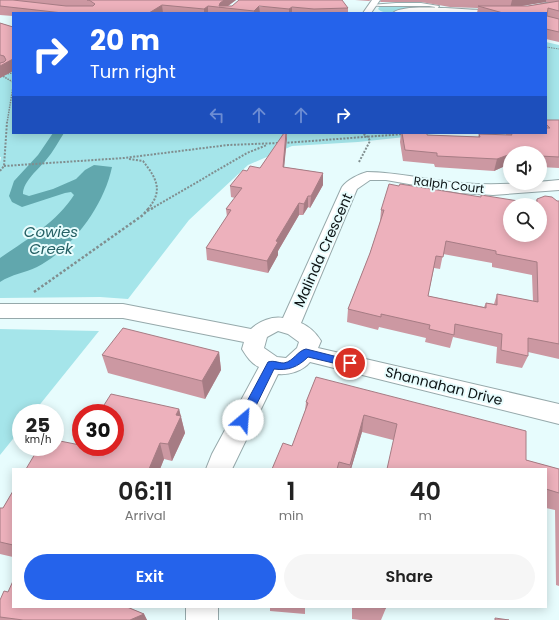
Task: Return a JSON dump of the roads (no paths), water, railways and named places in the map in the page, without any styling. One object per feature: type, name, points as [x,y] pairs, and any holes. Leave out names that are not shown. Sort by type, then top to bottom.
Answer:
[{"type":"street","points":[[368,12],[374,3]]},
{"type":"street","points":[[516,12],[559,5]]},
{"type":"street","points":[[404,12],[436,10],[470,12]]},
{"type":"street","name":"Malinda Crescent","points":[[290,326],[350,187],[367,176],[386,176]]},
{"type":"street","name":"Ralph Court","points":[[386,176],[460,188],[493,190],[559,185]]},
{"type":"street","points":[[6,311],[123,311],[255,337]]},
{"type":"street","points":[[277,324],[290,326],[302,331],[310,341],[306,352],[297,361],[284,366],[271,365],[258,358],[253,350],[255,337],[264,328],[277,324]]},
{"type":"street","name":"Shannahan Drive","points":[[306,352],[559,414]]},
{"type":"street","points":[[219,468],[271,365]]},
{"type":"street","points":[[202,608],[202,620]]},
{"type":"lane","points":[[374,3],[397,6],[418,4],[437,6],[436,10]]},
{"type":"water","name":"Cowies Creek","points":[[52,134],[63,134],[49,157],[28,180],[23,194],[29,196],[53,189],[76,179],[85,170],[94,165],[112,167],[102,197],[85,225],[74,238],[50,259],[37,267],[9,277],[0,282],[0,258],[50,222],[67,205],[74,195],[71,192],[65,193],[22,207],[12,202],[9,196],[14,181],[38,155]]}]
